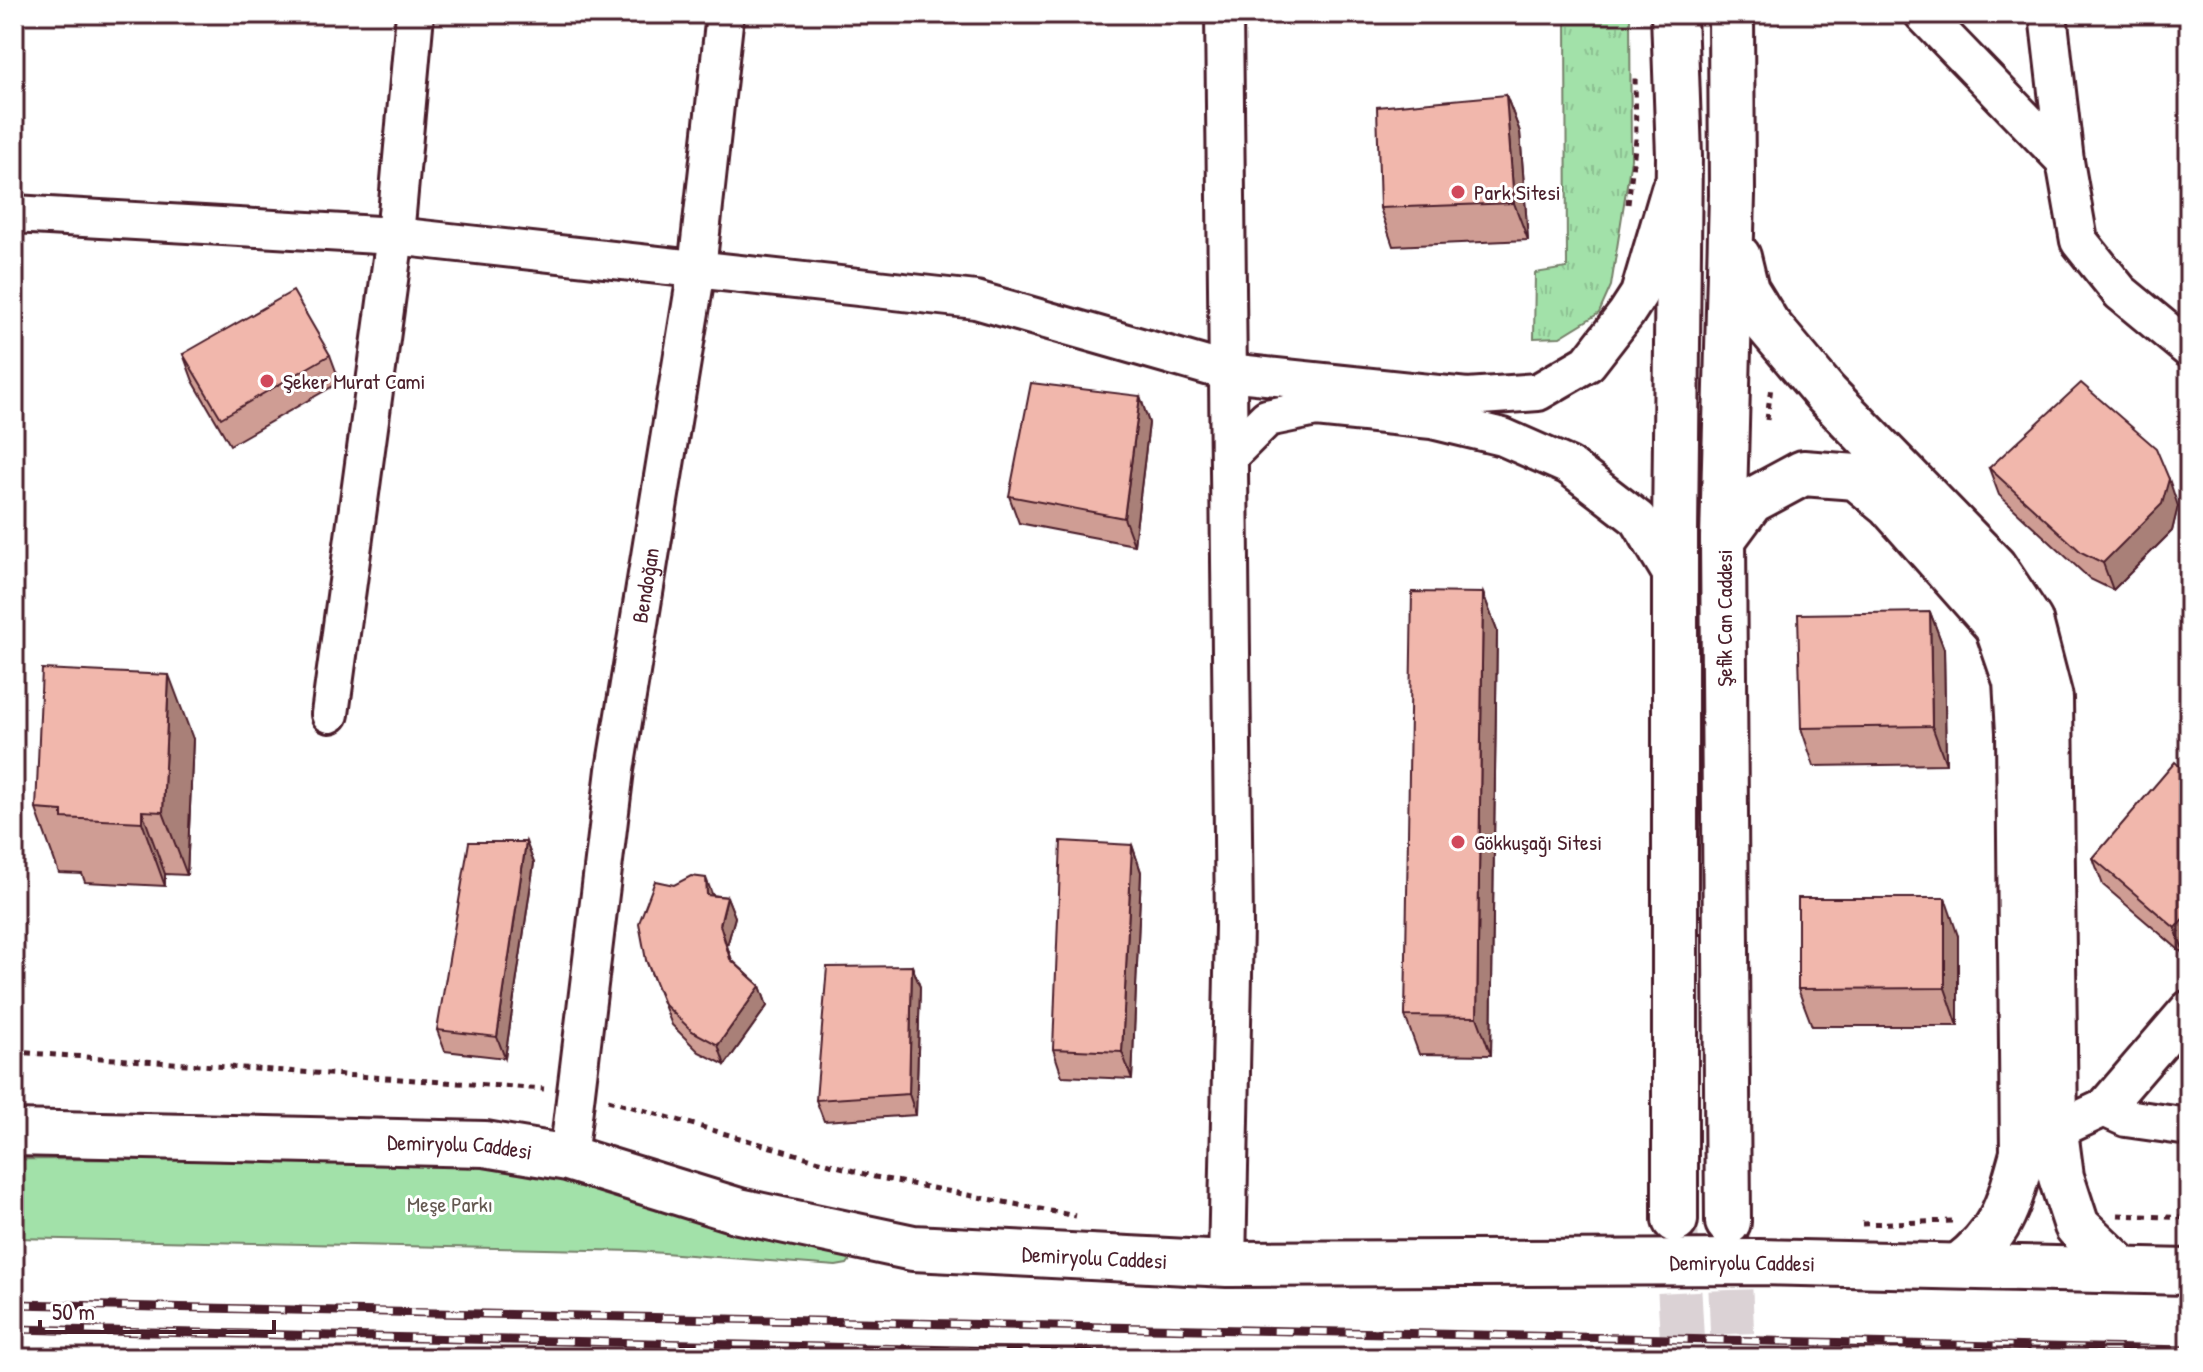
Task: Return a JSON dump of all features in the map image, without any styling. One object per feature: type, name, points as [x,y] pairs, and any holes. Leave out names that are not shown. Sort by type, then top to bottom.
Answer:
[{"type":"main road","points":[[1674,14],[1679,156],[1675,1220]]},
{"type":"main road","name":"Şefik Can Caddesi","points":[[1728,1222],[1723,539],[1731,226],[1731,14]]},
{"type":"main road","points":[[1731,226],[1746,290],[1767,324],[1826,394],[1994,567],[2030,621],[2050,698],[2055,1131],[2061,1177],[2077,1226],[2123,1270]]},
{"type":"main road","points":[[1723,539],[1751,501],[1803,473],[1856,477],[1889,504],[1997,626],[2016,681],[2023,1153],[2007,1210],[1979,1251],[1959,1266]]},
{"type":"main road","name":"Demiryolu Caddesi","points":[[14,1133],[485,1144],[568,1158],[739,1211],[913,1248],[1227,1264],[1759,1262],[2189,1272]]},
{"type":"street","points":[[330,714],[395,236],[415,14]]},
{"type":"street","name":"Bendoğan","points":[[568,1158],[615,770],[697,269],[725,14]]},
{"type":"street","points":[[1224,14],[1234,926],[1227,1264]]},
{"type":"street","points":[[1923,14],[2065,161]]},
{"type":"street","points":[[2048,14],[2065,161],[2079,241],[2120,292],[2189,349]]},
{"type":"street","points":[[14,214],[395,236],[976,300],[1228,372],[1467,397],[1538,392],[1588,363],[1639,294],[1679,156]]},
{"type":"street","points":[[1229,456],[1236,421],[1250,394],[1288,378]]},
{"type":"street","points":[[1229,456],[1267,418],[1316,408],[1432,420],[1503,437],[1569,466],[1638,519],[1676,582]]},
{"type":"street","points":[[2055,1131],[2104,1108],[2189,1009]]},
{"type":"street","points":[[2104,1108],[2126,1118],[2189,1127]]},
{"type":"path","points":[[14,1052],[576,1091],[875,1177],[1089,1219]]},
{"type":"path","points":[[2073,1214],[2189,1218]]},
{"type":"path","points":[[1859,1224],[2001,1219]]},
{"type":"green space","points":[[1566,14],[1630,14],[1631,159],[1611,286],[1599,313],[1560,337],[1534,338],[1535,273],[1567,268]]},
{"type":"green space","name":"Meşe Parkı","points":[[14,1159],[471,1161],[594,1184],[849,1255],[850,1260],[847,1264],[836,1266],[637,1251],[14,1238]]},
{"type":"building","points":[[1506,95],[1514,203],[1380,208],[1377,107]]},
{"type":"building","points":[[293,291],[330,355],[221,418],[183,354]]},
{"type":"building","points":[[1031,383],[1140,396],[1124,518],[1009,496]]},
{"type":"building","points":[[2081,383],[2156,448],[2169,479],[2162,504],[2103,563],[2081,552],[1989,468]]},
{"type":"building","name":"Gökkuşağı Sitesi","points":[[1412,592],[1483,593],[1477,1017],[1405,1016]]},
{"type":"building","points":[[1930,612],[1932,726],[1801,728],[1798,614]]},
{"type":"building","points":[[42,669],[169,675],[163,812],[142,811],[142,822],[62,818],[62,811],[36,809]]},
{"type":"building","points":[[2175,762],[2189,774],[2189,912],[2175,928],[2093,858]]},
{"type":"building","points":[[1061,841],[1132,845],[1122,1052],[1053,1049]]},
{"type":"building","points":[[469,842],[526,842],[497,1037],[437,1030]]},
{"type":"building","points":[[691,876],[706,878],[707,895],[727,897],[720,925],[730,959],[760,986],[718,1045],[692,1031],[664,1004],[646,960],[639,923],[655,881],[674,885]]},
{"type":"building","points":[[1798,898],[1945,898],[1945,988],[1798,989]]},
{"type":"building","points":[[912,966],[909,1094],[816,1100],[827,967]]},
{"type":"tunnel","points":[[1728,1224],[1733,1358]]},
{"type":"tunnel","points":[[1676,1226],[1683,1358]]},
{"type":"railway","points":[[14,1304],[2189,1350]]},
{"type":"railway","points":[[14,1329],[1322,1358]]},
{"type":"railway","points":[[14,1355],[135,1358]]},
{"type":"place","name":"Park Sitesi","points":[[1458,192]]},
{"type":"place","name":"Şeker Murat Cami","points":[[267,381]]},
{"type":"place","name":"Gökkuşağı Sitesi","points":[[1458,842]]}]
